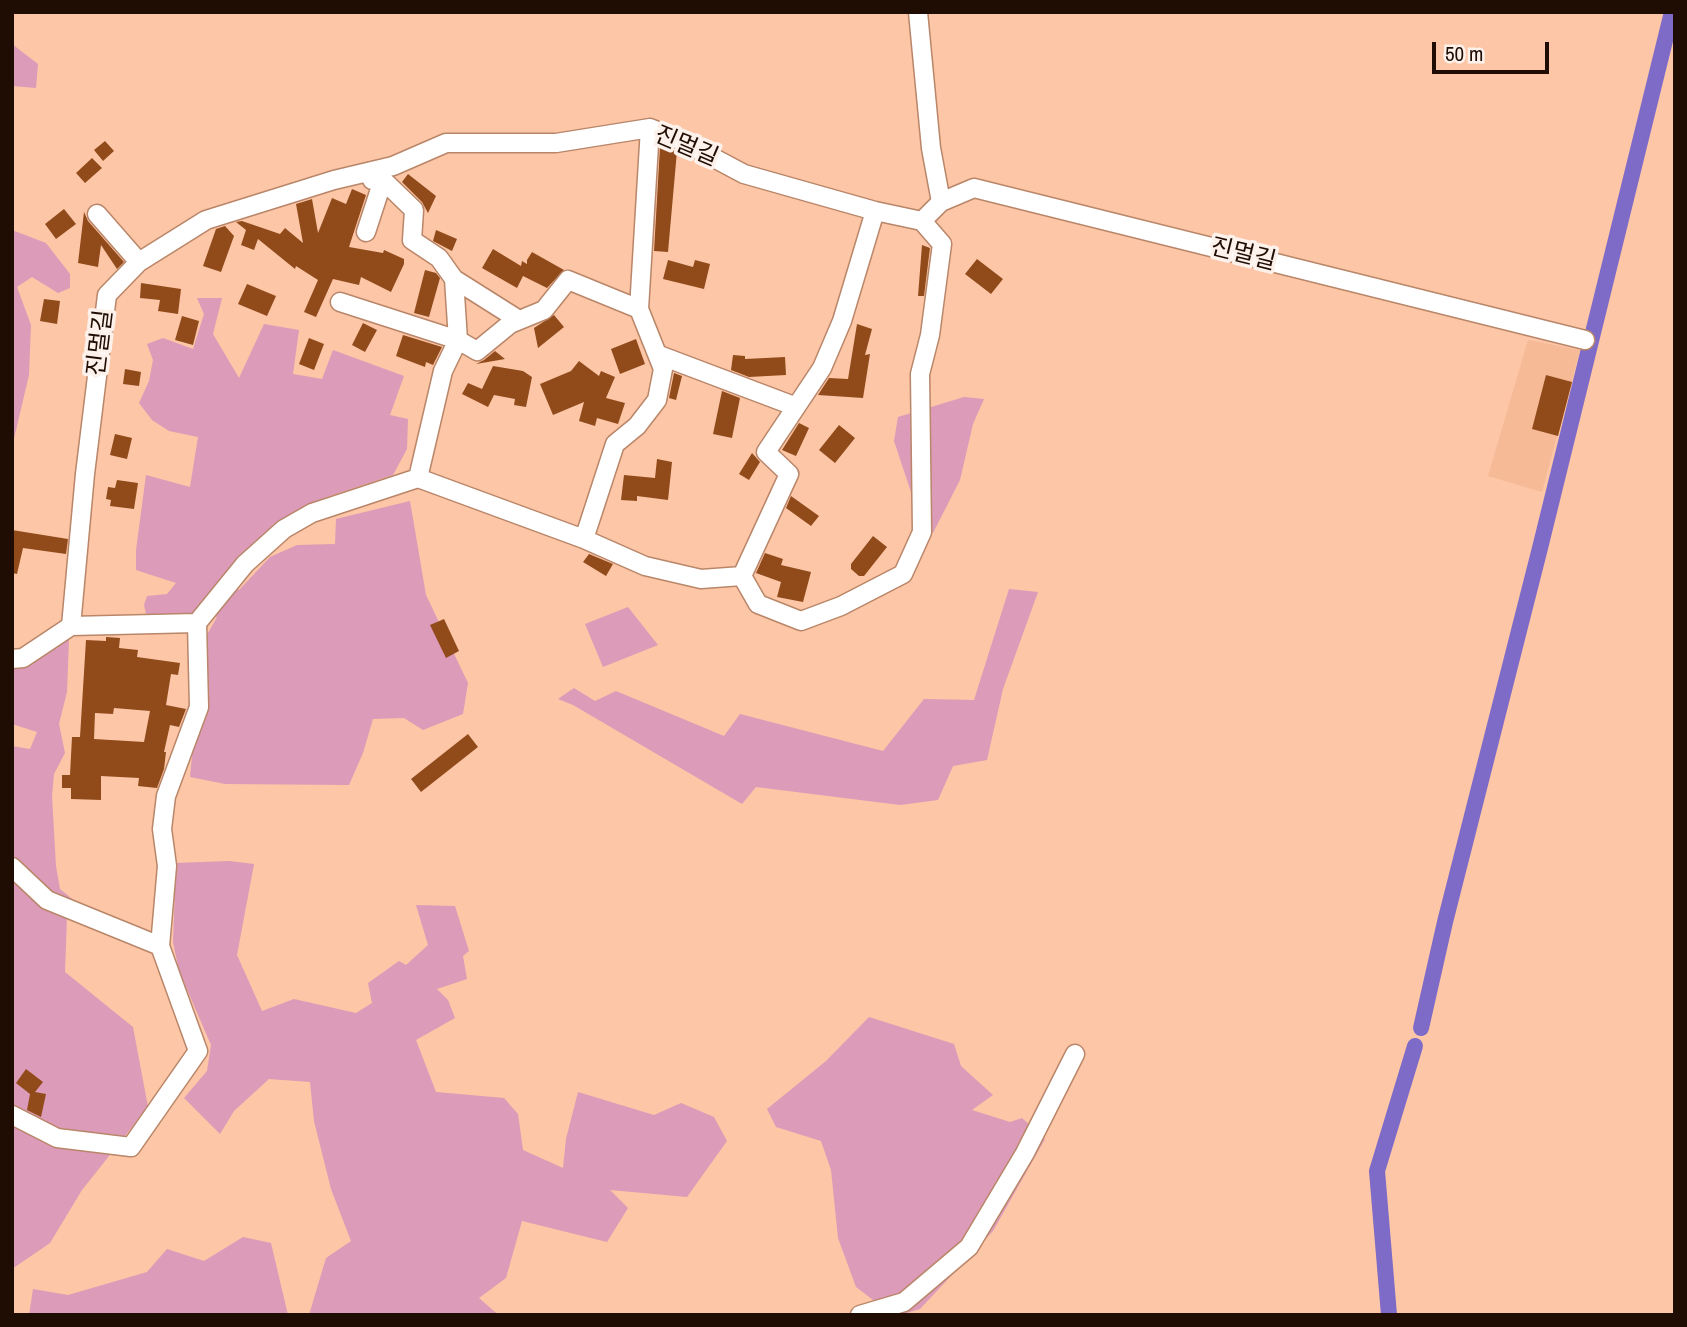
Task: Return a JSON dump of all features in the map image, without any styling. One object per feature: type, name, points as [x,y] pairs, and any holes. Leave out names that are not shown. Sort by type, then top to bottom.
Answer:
[{"type":"street","points":[[918,12],[931,148],[942,202]]},
{"type":"street","points":[[584,539],[615,444],[638,426],[657,400],[663,369],[639,309],[650,128]]},
{"type":"street","name":"진멀길","points":[[71,626],[107,295],[139,262],[206,220],[334,180],[393,166],[446,143],[556,143],[650,128],[680,140],[744,174],[875,211],[922,221],[942,202],[974,188],[1585,340]]},
{"type":"street","points":[[334,180],[383,180],[414,210],[412,240],[439,258],[454,279],[519,320]]},
{"type":"street","points":[[366,232],[383,180]]},
{"type":"street","points":[[742,576],[789,474],[766,452],[794,406],[822,368],[837,333],[875,211]]},
{"type":"street","points":[[97,214],[139,262]]},
{"type":"street","points":[[742,576],[758,604],[801,621],[841,606],[903,574],[922,532],[920,374],[930,335],[942,244],[922,221]]},
{"type":"street","points":[[418,478],[443,371],[458,340],[454,279]]},
{"type":"street","points":[[340,302],[458,340],[477,351],[510,324],[544,310],[568,280],[639,309]]},
{"type":"street","points":[[659,355],[794,406]]},
{"type":"street","points":[[12,1115],[57,1138],[131,1147],[198,1051],[160,946],[167,866],[162,829],[166,796],[199,707],[197,623],[246,564],[284,529],[312,513],[418,478],[584,539],[645,566],[701,579],[742,576]]},
{"type":"street","points":[[12,659],[23,658],[71,626],[197,623]]},
{"type":"street","points":[[12,867],[47,900],[160,946]]},
{"type":"street","points":[[860,1315],[904,1302],[969,1247],[1025,1153],[1074,1054]]},
{"type":"shaded area","points":[[12,44],[38,64],[36,88],[12,86]]},
{"type":"shaded area","points":[[12,230],[46,243],[70,274],[70,288],[58,293],[32,277],[17,287],[31,325],[29,375],[12,447]]},
{"type":"shaded area","points":[[197,298],[222,298],[213,334],[239,378],[264,324],[299,330],[293,374],[322,379],[333,350],[404,376],[390,415],[408,419],[407,449],[393,475],[324,498],[279,526],[226,581],[239,590],[270,557],[297,545],[335,544],[336,519],[410,501],[426,595],[468,683],[463,714],[423,730],[404,718],[373,719],[363,753],[349,785],[225,784],[190,777],[203,642],[217,617],[146,614],[144,605],[147,596],[167,594],[176,583],[136,570],[136,550],[146,475],[190,487],[198,437],[169,431],[152,420],[139,403],[149,381],[153,360],[147,344],[163,338],[193,349],[204,314]]},
{"type":"shaded area","points":[[1528,340],[1580,350],[1542,492],[1488,476]]},
{"type":"shaded area","points":[[964,397],[984,399],[973,424],[960,480],[933,533],[912,495],[894,441],[898,417]]},
{"type":"shaded area","points":[[1009,589],[1038,592],[1003,689],[987,760],[953,766],[938,800],[900,805],[756,787],[742,804],[573,705],[558,699],[574,688],[595,701],[616,691],[724,736],[740,714],[883,751],[924,699],[974,700]]},
{"type":"shaded area","points":[[628,607],[658,645],[603,667],[585,624]]},
{"type":"shaded area","points":[[69,639],[67,692],[59,724],[65,753],[54,774],[52,796],[60,889],[76,902],[67,916],[65,972],[133,1027],[148,1107],[82,1190],[50,1243],[12,1269],[12,746],[30,749],[37,732],[12,724],[12,669],[19,669]]},
{"type":"shaded area","points":[[229,861],[254,864],[237,955],[262,1011],[294,999],[356,1013],[372,1003],[368,983],[399,961],[406,965],[428,945],[416,905],[455,906],[469,951],[463,956],[467,979],[437,989],[448,1000],[455,1018],[416,1040],[436,1092],[504,1098],[518,1114],[523,1150],[563,1168],[566,1139],[578,1092],[654,1115],[681,1103],[714,1117],[727,1141],[687,1197],[610,1190],[628,1208],[607,1242],[522,1221],[506,1278],[479,1298],[501,1315],[309,1315],[326,1258],[351,1241],[331,1189],[314,1121],[310,1082],[269,1079],[234,1111],[220,1134],[184,1098],[207,1071],[211,1045],[179,971],[173,942],[176,863]]},
{"type":"shaded area","points":[[869,1017],[954,1044],[961,1066],[993,1095],[972,1110],[1010,1122],[1022,1118],[1045,1139],[993,1231],[920,1309],[900,1315],[893,1315],[856,1287],[838,1238],[831,1170],[821,1141],[776,1127],[767,1109],[826,1061]]},
{"type":"shaded area","points":[[243,1237],[271,1243],[288,1315],[29,1315],[33,1289],[68,1295],[147,1272],[167,1249],[204,1261]]},
{"type":"building","points":[[105,141],[114,151],[103,161],[94,150]]},
{"type":"building","points":[[660,147],[677,151],[668,252],[654,251]]},
{"type":"building","points":[[92,158],[102,168],[85,183],[76,173]]},
{"type":"building","points":[[408,174],[436,196],[428,213],[422,202],[402,182]]},
{"type":"building","points":[[352,189],[366,195],[349,247],[383,253],[384,250],[404,259],[404,264],[391,292],[361,277],[359,285],[333,279],[316,317],[304,312],[318,280],[296,266],[295,269],[258,239],[254,250],[241,245],[246,230],[236,222],[242,221],[280,234],[285,228],[303,243],[296,204],[312,199],[318,233],[332,198],[346,204]]},
{"type":"building","points":[[64,209],[76,224],[56,239],[45,224]]},
{"type":"building","points":[[84,212],[88,221],[124,262],[117,269],[101,245],[98,267],[78,263]]},
{"type":"building","points":[[225,226],[234,236],[221,272],[203,266],[216,229]]},
{"type":"building","points":[[436,230],[457,239],[452,251],[433,241]]},
{"type":"building","points":[[922,245],[930,248],[924,296],[918,296]]},
{"type":"building","points":[[493,249],[521,266],[522,261],[527,264],[532,252],[564,270],[547,288],[523,276],[517,288],[482,268]]},
{"type":"building","points":[[977,259],[1003,279],[991,294],[965,274]]},
{"type":"building","points":[[668,260],[693,267],[695,260],[710,264],[704,289],[663,279]]},
{"type":"building","points":[[425,270],[436,273],[440,278],[429,317],[414,313]]},
{"type":"building","points":[[141,283],[181,289],[178,314],[158,311],[160,300],[140,298]]},
{"type":"building","points":[[247,284],[276,296],[267,316],[238,304]]},
{"type":"building","points":[[44,299],[60,301],[57,324],[40,321]]},
{"type":"building","points":[[554,315],[564,327],[538,348],[534,328]]},
{"type":"building","points":[[182,316],[199,321],[193,345],[175,340]]},
{"type":"building","points":[[363,323],[377,330],[365,352],[352,345]]},
{"type":"building","points":[[857,324],[872,329],[865,355],[870,354],[863,398],[818,395],[829,378],[848,379]]},
{"type":"building","points":[[403,335],[442,347],[433,365],[426,362],[425,367],[396,356]]},
{"type":"building","points":[[309,338],[324,344],[314,370],[299,364]]},
{"type":"building","points":[[636,339],[645,364],[620,374],[611,349]]},
{"type":"building","points":[[495,351],[505,359],[476,364],[484,360]]},
{"type":"building","points":[[733,355],[745,356],[745,359],[785,357],[786,375],[749,377],[731,370]]},
{"type":"building","points":[[579,361],[599,376],[601,371],[615,377],[606,398],[625,403],[618,424],[597,418],[595,426],[579,421],[584,402],[553,415],[540,384],[571,371]]},
{"type":"building","points":[[493,366],[523,371],[532,377],[526,407],[514,405],[515,399],[494,395],[488,407],[462,394],[468,383],[482,389]]},
{"type":"building","points":[[125,369],[141,372],[139,386],[123,384]]},
{"type":"building","points":[[674,373],[682,376],[676,400],[669,398]]},
{"type":"building","points":[[1546,375],[1572,382],[1558,436],[1532,429]]},
{"type":"building","points":[[722,391],[740,398],[732,438],[713,434]]},
{"type":"building","points":[[799,423],[809,428],[796,456],[782,450]]},
{"type":"building","points":[[839,425],[855,438],[835,463],[819,450]]},
{"type":"building","points":[[115,434],[132,438],[127,459],[110,455]]},
{"type":"building","points":[[752,453],[760,462],[749,480],[739,474]]},
{"type":"building","points":[[657,459],[672,462],[668,500],[637,496],[637,501],[621,500],[624,475],[655,478]]},
{"type":"building","points":[[117,480],[138,483],[134,509],[110,506],[111,500],[106,499],[108,487],[115,488]]},
{"type":"building","points":[[791,496],[819,516],[811,526],[786,508]]},
{"type":"building","points":[[12,530],[68,539],[66,554],[23,548],[17,574],[12,573]]},
{"type":"building","points":[[873,536],[887,547],[864,576],[859,576],[851,569],[851,564]]},
{"type":"building","points":[[765,553],[783,559],[781,565],[811,572],[803,602],[777,597],[781,582],[756,573]]},
{"type":"building","points":[[589,554],[613,564],[606,576],[583,562]]},
{"type":"building","points":[[444,619],[459,651],[446,658],[430,625]]},
{"type":"building","points":[[106,637],[120,638],[119,648],[138,650],[137,657],[180,663],[178,675],[171,674],[166,705],[186,709],[179,727],[170,725],[164,752],[164,769],[157,788],[138,786],[139,778],[101,776],[101,800],[71,799],[71,788],[62,788],[62,775],[70,775],[72,737],[80,737],[86,640],[106,641]],"holes":[[[114,708],[150,711],[144,742],[94,739],[95,713],[113,714]]]},
{"type":"building","points":[[468,734],[478,747],[421,792],[411,779]]},
{"type":"building","points":[[26,1069],[43,1082],[35,1092],[46,1094],[41,1117],[27,1110],[30,1094],[16,1083]]},
{"type":"waterway","points":[[1421,1028],[1445,922],[1672,12]]},
{"type":"waterway","points":[[1389,1315],[1377,1171],[1415,1046]]}]
